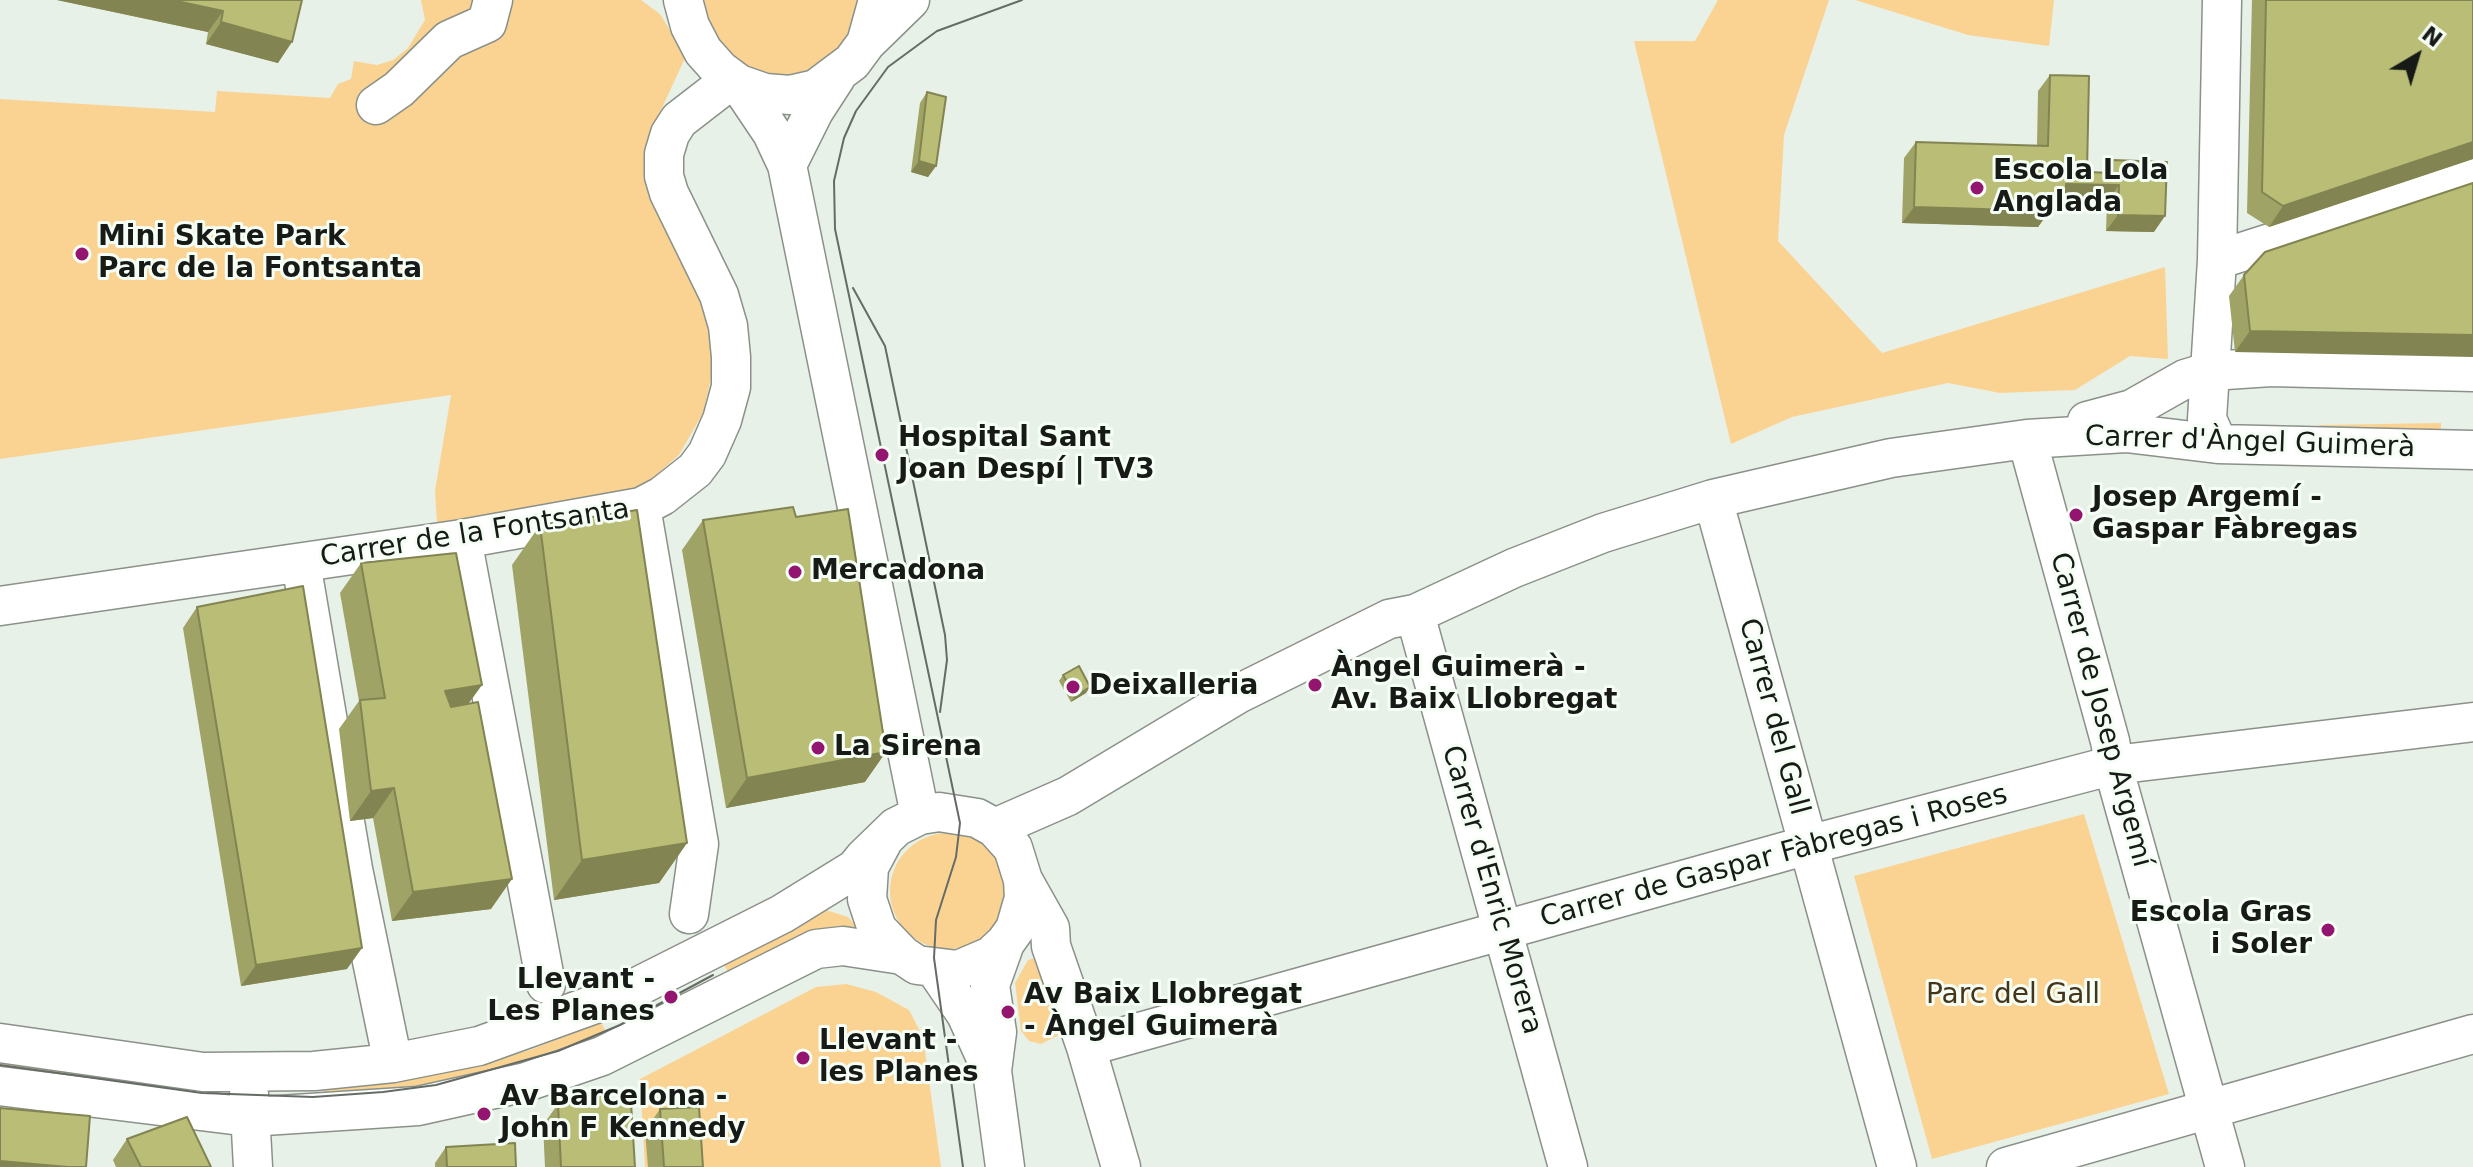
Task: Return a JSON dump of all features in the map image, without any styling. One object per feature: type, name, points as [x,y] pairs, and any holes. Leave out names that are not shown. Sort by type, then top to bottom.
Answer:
[{"type":"street","points":[[376,105],[399,89],[449,40],[487,23],[493,0]]},
{"type":"street","points":[[660,0],[692,26],[736,82],[772,133],[787,165],[920,815]]},
{"type":"street","points":[[866,43],[878,0]]},
{"type":"street","points":[[787,165],[814,111],[836,77],[910,0]]},
{"type":"street","points":[[2218,444],[2207,419],[2217,260],[2222,0]]},
{"type":"street","name":"Carrer de la Fontsanta","points":[[690,110],[692,26]]},
{"type":"street","points":[[736,82],[765,93],[790,95],[816,89],[836,77]]},
{"type":"street","name":"Carrer de la Fontsanta","points":[[0,606],[462,539],[641,507],[678,484],[707,454],[722,420],[731,387],[728,326],[719,295],[664,176],[664,154],[670,134],[690,110],[736,82]]},
{"type":"street","points":[[2217,260],[2473,178]]},
{"type":"street","name":"Carrer d'Àngel Guimerà","points":[[2027,439],[2132,409],[2185,379],[2211,371],[2271,367],[2473,372]]},
{"type":"street","points":[[2126,433],[2173,420],[2188,405],[2211,371]]},
{"type":"street","name":"Carrer d'Àngel Guimerà","points":[[995,828],[1068,796],[1238,694],[1389,619],[1415,614],[1588,539],[1713,499],[1891,458],[2027,439],[2126,433],[2218,444],[2473,450]]},
{"type":"street","name":"Carrer de Josep Argemí","points":[[2027,439],[2225,1167]]},
{"type":"street","name":"Carrer del Gall","points":[[1713,499],[1897,1167]]},
{"type":"street","points":[[641,507],[699,844],[689,914]]},
{"type":"street","points":[[462,539],[546,984]]},
{"type":"street","points":[[301,563],[353,869],[393,1063]]},
{"type":"street","name":"Carrer d'Àngel Guimerà","points":[[1022,872],[1039,839],[1059,823],[1309,674],[1395,630],[1415,614]]},
{"type":"street","name":"Carrer d'Enric Morera","points":[[1415,614],[1568,1167]]},
{"type":"street","name":"Carrer de Gaspar Fàbregas i Roses","points":[[1086,1047],[1808,845],[2114,765],[2473,722]]},
{"type":"street","points":[[0,1043],[203,1072],[314,1071],[393,1063],[479,1046],[623,994],[782,914],[855,869],[896,827],[920,815],[960,814],[995,828],[1013,848],[1050,928],[1051,946],[1086,1047],[1121,1167]]},
{"type":"street","points":[[884,839],[869,867],[867,899],[889,942]]},
{"type":"street","points":[[1005,1167],[992,1071],[997,1032],[990,985],[1024,898],[1022,872]]},
{"type":"street","points":[[782,914],[820,903],[839,903],[868,916],[889,942],[936,970],[966,1014],[992,1071]]},
{"type":"street","points":[[936,970],[958,970],[976,964],[1010,936],[1029,933],[1051,946]]},
{"type":"street","points":[[0,1086],[249,1117],[354,1113],[476,1095],[602,1056],[816,949],[889,942]]},
{"type":"street","points":[[2006,1167],[2473,1034]]},
{"type":"street","points":[[250,1071],[249,1117],[253,1167]]},
{"type":"green space","points":[[421,0],[641,0],[660,14],[686,56],[649,136],[646,155],[695,283],[712,343],[712,374],[703,413],[679,455],[642,487],[522,512],[437,523],[435,491],[451,395],[0,459],[0,99],[215,112],[217,91],[330,98],[338,84],[351,79],[354,61],[377,65],[393,60],[408,48],[425,20]]},
{"type":"green space","points":[[704,0],[860,0],[847,35],[832,56],[809,70],[777,77],[750,69],[727,52],[709,21]]},
{"type":"green space","points":[[1718,0],[1829,0],[1784,135],[1778,241],[1882,353],[2165,267],[2168,359],[2130,356],[2075,390],[2000,393],[1948,383],[1792,417],[1731,444],[1634,41],[1695,41]]},
{"type":"green space","points":[[1855,0],[2054,0],[2049,46],[1968,35]]},
{"type":"green space","points":[[2441,423],[2441,443],[2303,439],[2320,425]]},
{"type":"green space","name":"Parc del Gall","points":[[2084,814],[2169,1094],[1932,1159],[1854,876]]},
{"type":"green space","points":[[948,833],[970,838],[989,850],[1001,869],[1006,891],[1001,913],[989,932],[970,944],[948,949],[926,944],[907,932],[895,913],[890,891],[895,869],[907,850],[926,838]]},
{"type":"green space","points":[[826,910],[848,917],[863,934],[733,981],[722,961]]},
{"type":"green space","points":[[1038,957],[1083,1100],[1061,1034],[1041,1044],[1029,1041],[1021,1031],[1015,983],[1028,960]]},
{"type":"green space","name":"Llevant - les Planes","points":[[846,984],[876,992],[909,1010],[923,1037],[941,1167],[645,1167],[640,1079],[816,987]]},
{"type":"green space","points":[[601,1022],[611,1043],[570,1059],[324,1106],[324,1087],[380,1084],[463,1069],[530,1050]]},
{"type":"green space","points":[[0,1057],[194,1083],[193,1101],[0,1075]]},
{"type":"building","points":[[172,0],[302,0],[292,42],[221,22],[223,11]]},
{"type":"building","points":[[2266,0],[2473,0],[2473,142],[2283,206],[2262,192]]},
{"type":"building","points":[[2050,75],[2089,76],[2087,172],[2113,173],[2113,160],[2167,162],[2165,216],[2118,215],[2119,185],[2066,184],[2066,197],[2050,196],[2049,211],[1914,207],[1916,142],[2048,146]]},
{"type":"building","points":[[927,92],[946,97],[936,166],[919,161]]},
{"type":"building","points":[[2473,183],[2473,335],[2250,331],[2244,275],[2265,252]]},
{"type":"building","points":[[793,507],[796,517],[848,509],[886,752],[747,778],[703,520]]},
{"type":"building","points":[[637,510],[687,843],[582,860],[540,525]]},
{"type":"building","points":[[456,553],[482,685],[445,691],[451,707],[478,702],[512,879],[413,892],[394,788],[371,791],[360,700],[385,698],[361,563]]},
{"type":"building","points":[[303,586],[362,948],[256,965],[197,607]]},
{"type":"building","points":[[1079,666],[1090,687],[1075,696],[1063,675]]},
{"type":"building","points":[[603,1094],[603,1102],[631,1102],[635,1167],[561,1167],[558,1104],[585,1103],[586,1095]]},
{"type":"building","points":[[699,1107],[703,1167],[664,1167],[660,1109]]},
{"type":"building","points":[[0,1108],[90,1116],[86,1167],[0,1161]]},
{"type":"building","points":[[187,1117],[211,1167],[141,1167],[127,1139]]},
{"type":"building","points":[[515,1143],[516,1167],[447,1167],[446,1147]]},
{"type":"tram line","points":[[963,1167],[934,958],[936,920],[956,857],[960,823],[835,229],[834,181],[844,138],[856,111],[888,67],[937,31],[1022,0]]},
{"type":"tram line","points":[[853,288],[885,346],[945,635],[947,660],[940,712]]},
{"type":"tram line","points":[[0,1065],[202,1093],[313,1097],[383,1092],[436,1085],[558,1051],[620,1025],[713,975]]},
{"type":"place","name":"Escola Lola Anglada","points":[[1977,188]]},
{"type":"place","name":"Mini Skate Park Parc de la Fontsanta","points":[[82,254]]},
{"type":"place","name":"Hospital Sant Joan Despí | TV3","points":[[882,455]]},
{"type":"place","name":"Josep Argemí - Gaspar Fàbregas","points":[[2076,515]]},
{"type":"place","name":"Mercadona","points":[[795,572]]},
{"type":"place","name":"Àngel Guimerà - Av. Baix Llobregat","points":[[1315,685]]},
{"type":"place","name":"Deixalleria","points":[[1073,687]]},
{"type":"place","name":"La Sirena","points":[[818,748]]},
{"type":"place","name":"Escola Gras i Soler","points":[[2328,930]]},
{"type":"place","name":"Llevant - Les Planes","points":[[671,997]]},
{"type":"place","name":"Av Baix Llobregat - Àngel Guimerà","points":[[1008,1012]]},
{"type":"place","name":"Llevant - les Planes","points":[[803,1058]]},
{"type":"place","name":"Av Barcelona - John F Kennedy","points":[[484,1114]]}]
